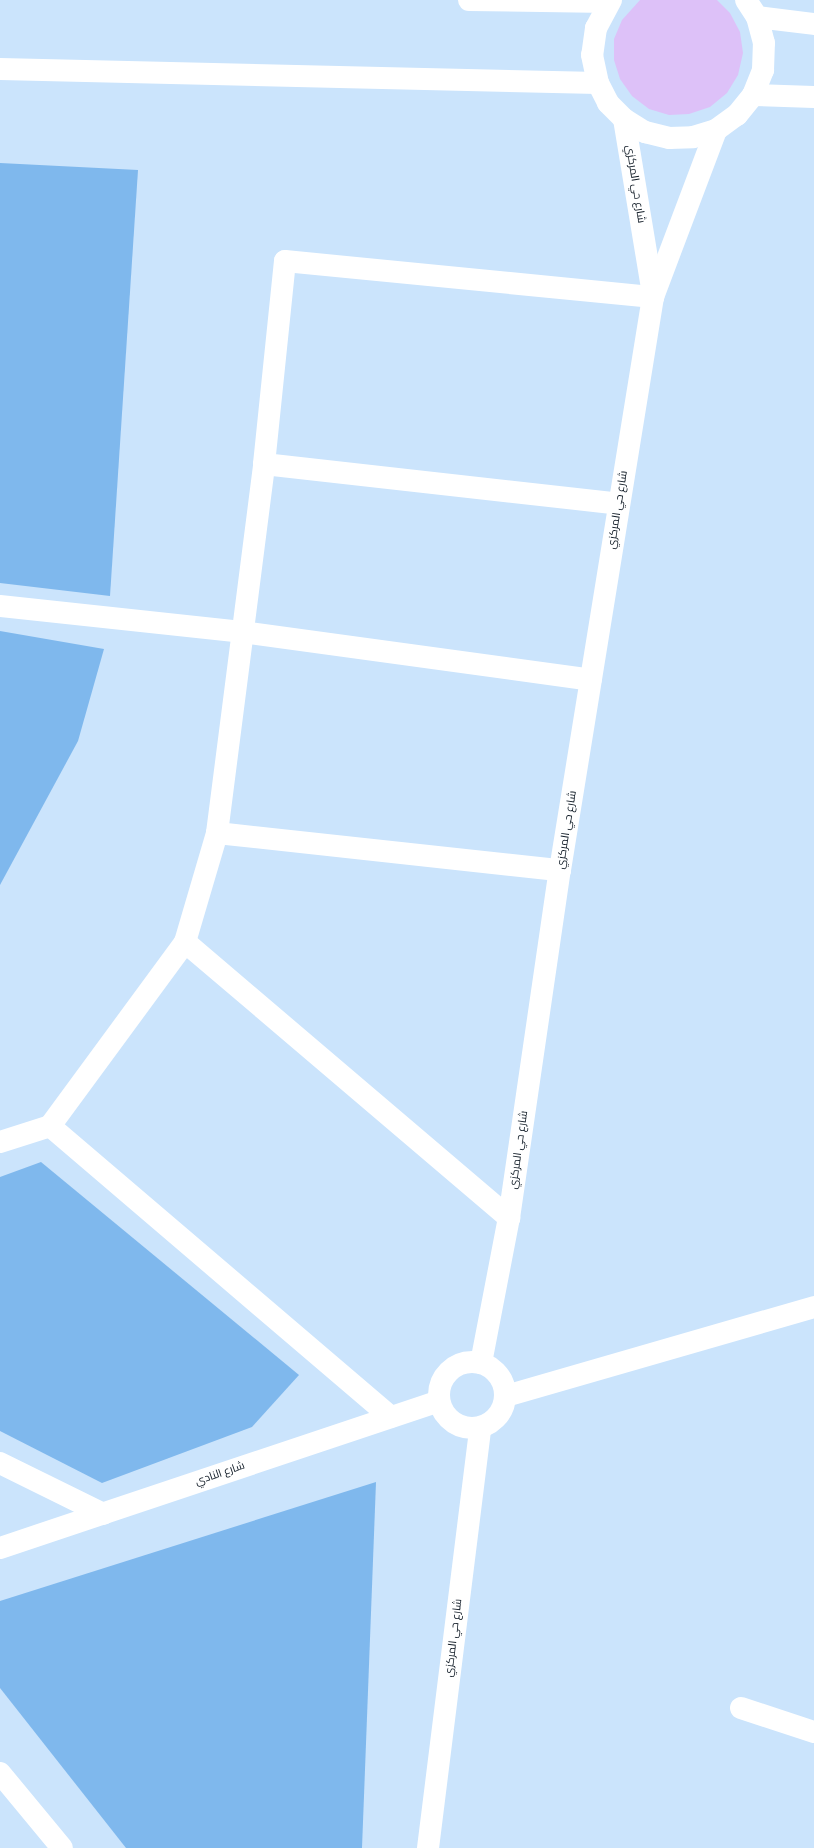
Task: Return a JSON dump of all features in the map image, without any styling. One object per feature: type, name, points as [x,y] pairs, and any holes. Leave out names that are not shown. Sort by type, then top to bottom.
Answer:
[{"type":"street","points":[[469,0],[610,1],[596,28],[592,55],[598,82],[608,103],[624,119],[645,132],[669,138],[693,137],[716,130],[737,115],[753,95],[763,70],[764,50],[752,9],[814,24]]},
{"type":"street","points":[[0,70],[598,82]]},
{"type":"street","points":[[753,95],[814,96]]},
{"type":"street","name":"شارع حي المركزي","points":[[624,119],[653,297]]},
{"type":"street","name":"شارع حي المركزي","points":[[481,1363],[509,1218],[560,870],[653,297],[716,130]]},
{"type":"street","points":[[0,1142],[50,1126],[185,942],[217,833],[264,464],[285,261],[653,297]]},
{"type":"street","points":[[264,464],[619,504]]},
{"type":"street","points":[[0,606],[242,632],[591,680]]},
{"type":"street","points":[[217,833],[560,870]]},
{"type":"street","points":[[185,942],[509,1218]]},
{"type":"street","points":[[50,1126],[391,1417]]},
{"type":"street","points":[[506,1396],[814,1307]]},
{"type":"street","points":[[481,1363],[499,1375],[506,1396],[498,1416],[480,1428],[469,1429],[449,1420],[439,1401],[439,1390],[450,1371],[459,1365],[481,1363]]},
{"type":"street","name":"شارع النادي","points":[[0,1548],[439,1401]]},
{"type":"street","name":"شارع حي المركزي","points":[[428,1848],[480,1428]]},
{"type":"street","points":[[0,1463],[102,1514]]},
{"type":"street","points":[[741,1708],[814,1732]]},
{"type":"street","points":[[0,1773],[62,1848]]},
{"type":"shaded area","points":[[640,0],[717,0],[730,13],[740,32],[743,53],[738,75],[727,93],[710,107],[689,114],[669,115],[649,109],[632,96],[620,79],[614,60],[614,39],[622,20]]},
{"type":"building","points":[[0,163],[138,170],[110,596],[0,583]]},
{"type":"building","points":[[0,631],[104,649],[78,741],[0,885]]},
{"type":"building","points":[[41,1162],[299,1375],[252,1427],[102,1483],[0,1431],[0,1177]]},
{"type":"building","points":[[376,1482],[362,1848],[126,1848],[0,1688],[0,1601]]}]
